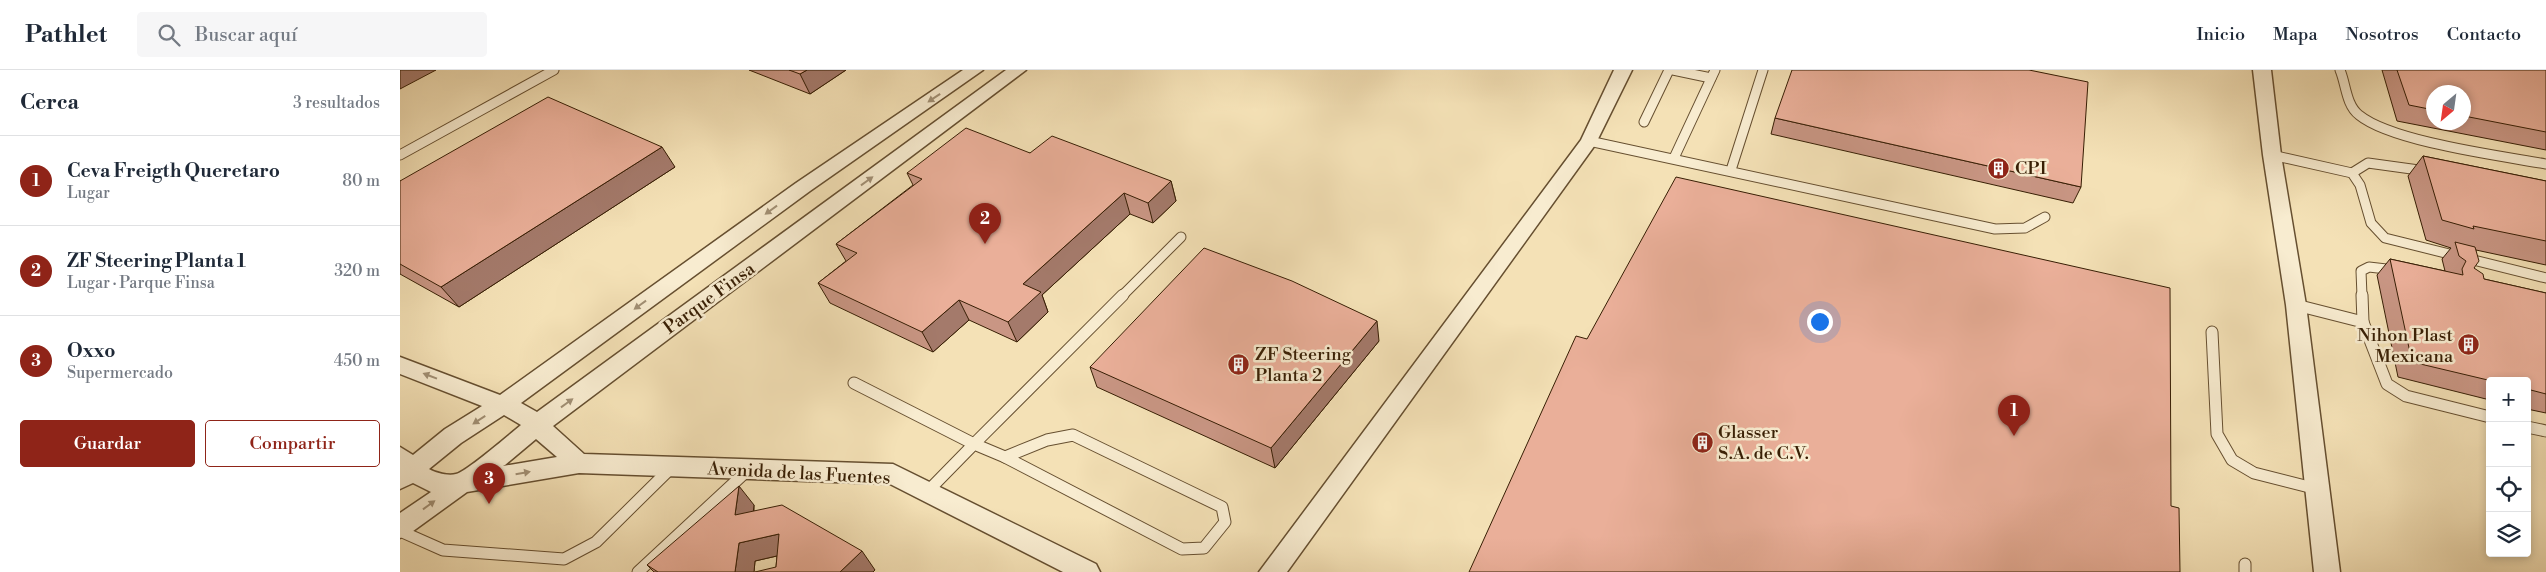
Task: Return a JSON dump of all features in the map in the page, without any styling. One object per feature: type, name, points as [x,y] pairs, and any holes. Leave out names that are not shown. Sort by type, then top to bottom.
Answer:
[{"type":"street","name":"Parque Finsa","points":[[400,527],[497,458],[537,425],[1017,70]]},
{"type":"street","points":[[1272,572],[1589,141],[1623,70]]},
{"type":"street","points":[[2262,70],[2272,155],[2296,305],[2326,572]]},
{"type":"street","points":[[404,468],[502,405],[803,187],[966,76],[989,91]]},
{"type":"street","points":[[803,187],[838,202]]},
{"type":"street","points":[[400,365],[523,413],[579,463]]},
{"type":"street","name":"Avenida de las Fuentes","points":[[404,468],[430,482],[458,484],[579,463],[893,474],[1087,572]]},
{"type":"lane","points":[[400,155],[554,70]]},
{"type":"lane","points":[[1644,122],[1669,70]]},
{"type":"lane","points":[[1673,70],[1713,74],[1674,158]]},
{"type":"lane","points":[[1731,170],[1763,70]]},
{"type":"lane","points":[[2340,70],[2349,102],[2359,114],[2376,125],[2450,144],[2546,164]]},
{"type":"lane","points":[[1589,141],[1731,170],[1996,229],[2025,228],[2045,216]]},
{"type":"lane","points":[[2272,155],[2352,173],[2360,185],[2371,223],[2385,238],[2546,278]]},
{"type":"lane","points":[[2352,173],[2368,163],[2407,167],[2435,174]]},
{"type":"lane","points":[[927,492],[1181,237]]},
{"type":"lane","points":[[2409,272],[2369,267],[2361,271],[2363,322],[2387,384],[2406,396],[2486,416]]},
{"type":"lane","points":[[2296,305],[2363,322]]},
{"type":"lane","points":[[2212,332],[2217,434],[2232,460],[2254,473],[2317,489]]},
{"type":"lane","points":[[854,383],[1182,549],[1204,548],[1225,522],[1222,507],[1073,435],[1047,440],[1005,458]]},
{"type":"lane","points":[[2531,428],[2546,431]]},
{"type":"lane","points":[[400,531],[443,550],[564,559],[596,542],[672,467]]},
{"type":"lane","points":[[638,572],[749,470]]},
{"type":"building","points":[[789,70],[807,70],[800,74]]},
{"type":"building","name":"CPI","points":[[1792,70],[2029,70],[2088,82],[2081,187],[1775,118]]},
{"type":"building","points":[[2397,70],[2546,70],[2546,132],[2471,117],[2471,85],[2426,85],[2426,108],[2409,105]]},
{"type":"building","points":[[548,97],[662,147],[441,287],[400,264],[400,181]]},
{"type":"building","points":[[966,128],[1030,153],[1052,136],[1171,181],[1148,203],[1124,193],[1023,284],[1041,292],[1008,322],[959,300],[922,332],[818,283],[857,253],[836,244],[922,179],[907,173]]},
{"type":"building","points":[[2423,156],[2546,181],[2546,241],[2473,226],[2474,229],[2442,220]]},
{"type":"building","points":[[1676,177],[2170,288],[2171,506],[2179,508],[2180,572],[1469,572],[1576,336],[1587,339]]},
{"type":"building","name":"Nihon Plast Mexicana","points":[[2455,242],[2475,247],[2479,261],[2474,268],[2483,274],[2484,279],[2546,293],[2546,394],[2531,390],[2531,377],[2486,377],[2486,380],[2412,362],[2390,259],[2463,275],[2462,269],[2466,261],[2459,256]]},
{"type":"building","name":"ZF Steering Planta 2","points":[[1204,248],[1292,281],[1377,321],[1271,448],[1090,367]]},
{"type":"building","points":[[739,486],[735,515],[782,505],[862,551],[840,572],[755,572],[776,567],[779,534],[739,543],[735,572],[658,572],[647,565]]},
{"type":"place","name":"CPI","points":[[1999,168]]},
{"type":"place","name":"ZF Steering Planta 1","points":[[985,244]]},
{"type":"place","name":"Nihon Plast Mexicana","points":[[2469,345]]},
{"type":"place","name":"ZF Steering Planta 2","points":[[1239,364]]},
{"type":"place","name":"Ceva Freigth Queretaro","points":[[2014,436]]},
{"type":"place","name":"Glasser S.A. de C.V.","points":[[1702,442]]},
{"type":"place","name":"Oxxo","points":[[489,504]]}]
